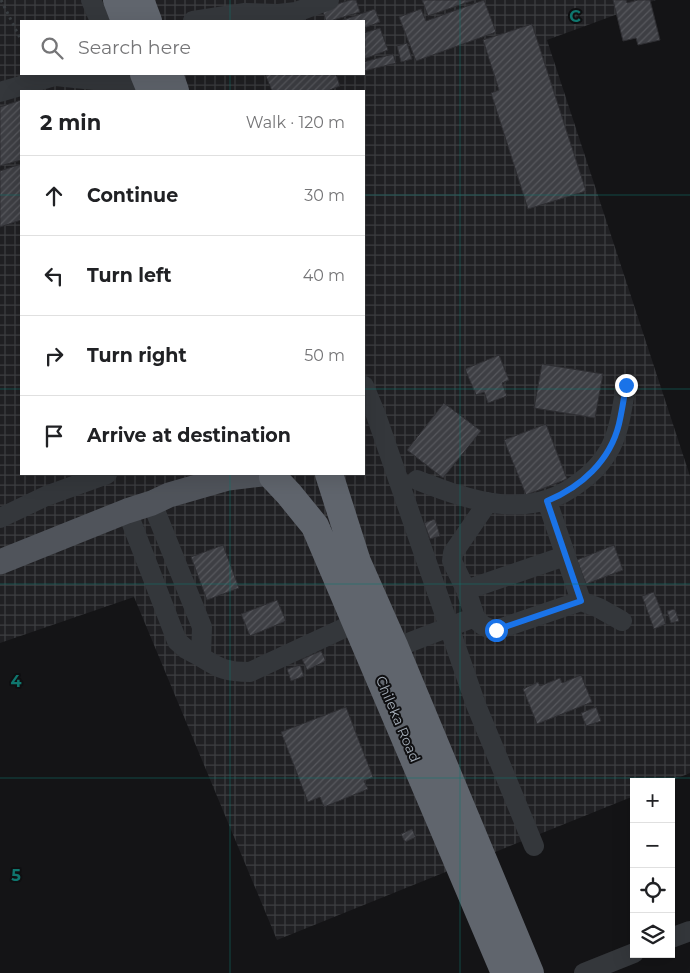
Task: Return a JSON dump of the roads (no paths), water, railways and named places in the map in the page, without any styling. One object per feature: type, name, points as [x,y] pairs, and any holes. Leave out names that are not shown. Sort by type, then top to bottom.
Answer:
[{"type":"highway","points":[[117,0],[125,20]]},
{"type":"highway","points":[[140,0],[148,20]]},
{"type":"highway","points":[[169,75],[175,90]]},
{"type":"highway","points":[[129,80],[149,90]]},
{"type":"highway","name":"Chileka Road","points":[[274,475],[315,526],[505,973]]},
{"type":"highway","name":"Chileka Road","points":[[329,475],[357,562],[395,648],[530,973]]},
{"type":"main road","points":[[160,499],[198,475]]},
{"type":"main road","points":[[0,562],[160,499],[228,478],[262,475]]},
{"type":"street","points":[[91,0],[100,20]]},
{"type":"street","points":[[196,20],[243,6],[278,14],[296,12],[329,0]]},
{"type":"street","points":[[0,92],[55,76],[129,80]]},
{"type":"street","points":[[417,480],[456,496],[514,506],[547,501],[566,493],[592,472],[608,451],[619,425],[626,385]]},
{"type":"street","points":[[365,388],[376,415],[476,705],[534,846]]},
{"type":"street","points":[[0,518],[46,496],[103,475]]},
{"type":"street","points":[[160,499],[202,627],[200,656]]},
{"type":"street","points":[[547,501],[581,601]]},
{"type":"street","points":[[488,502],[453,553],[452,561],[479,623],[488,629],[496,630],[581,601],[622,620]]},
{"type":"street","points":[[127,511],[177,641],[186,649],[218,668],[234,672],[250,672],[357,622]]},
{"type":"street","points":[[466,590],[565,556]]},
{"type":"street","points":[[395,648],[475,617]]},
{"type":"street","points":[[675,937],[690,931]]},
{"type":"street","points":[[584,973],[630,955]]}]
